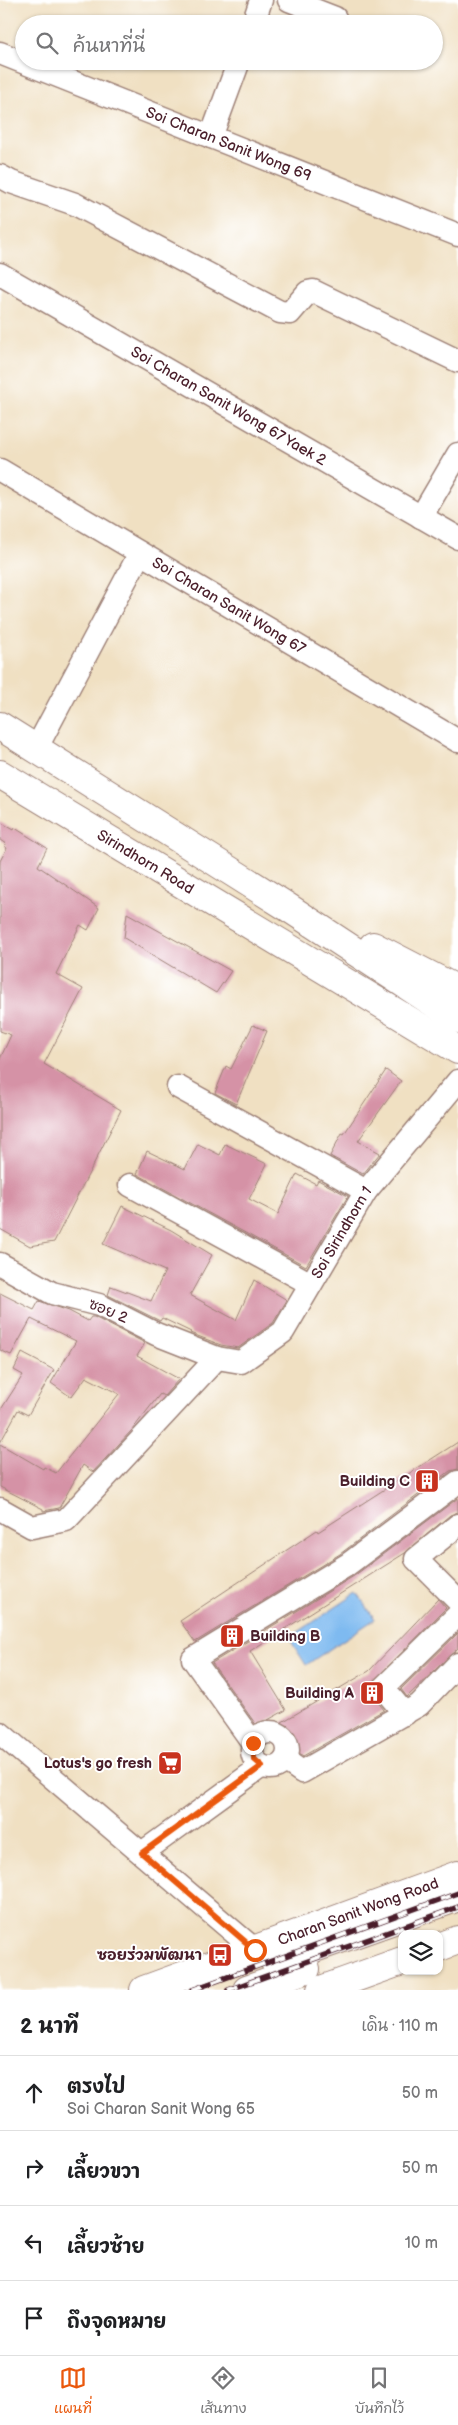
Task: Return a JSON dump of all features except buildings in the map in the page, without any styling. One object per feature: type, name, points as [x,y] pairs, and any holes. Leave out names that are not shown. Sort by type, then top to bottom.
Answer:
[{"type":"main road","points":[[0,726],[286,906],[458,1019]]},
{"type":"main road","name":"Sirindhorn Road","points":[[0,774],[458,1050]]},
{"type":"main road","points":[[286,906],[376,948],[458,990]]},
{"type":"main road","name":"Sirindhorn Road","points":[[291,950],[349,1000],[458,1071]]},
{"type":"main road","name":"Charan Sanit Wong Road","points":[[144,1990],[458,1876]]},
{"type":"main road","name":"Charan Sanit Wong Road","points":[[198,1990],[458,1897]]},
{"type":"main road","points":[[414,1930],[458,1914]]},
{"type":"main road","points":[[247,1990],[398,1936]]},
{"type":"main road","points":[[443,1946],[458,1940]]},
{"type":"main road","points":[[322,1990],[398,1962]]},
{"type":"street","points":[[256,15],[261,0]]},
{"type":"street","points":[[289,0],[327,15]]},
{"type":"street","name":"Soi Charan Sanit Wong 69","points":[[0,53],[15,59]]},
{"type":"street","name":"Soi Charan Sanit Wong 69","points":[[43,70],[458,235]]},
{"type":"street","points":[[212,136],[236,70]]},
{"type":"street","points":[[0,176],[75,204],[280,312],[290,313],[308,292],[313,291],[458,361]]},
{"type":"street","name":"Soi Charan Sanit Wong 67 Yaek 2","points":[[0,274],[458,538]]},
{"type":"street","points":[[422,517],[458,454]]},
{"type":"street","name":"Soi Charan Sanit Wong 67","points":[[0,470],[458,741]]},
{"type":"street","points":[[36,749],[140,553]]},
{"type":"street","name":"Soi Sirindhorn 1","points":[[217,1358],[242,1362],[283,1332],[366,1191],[458,1081]]},
{"type":"street","points":[[178,1087],[366,1191]]},
{"type":"street","points":[[130,1185],[311,1284]]},
{"type":"street","name":"ซอย 2","points":[[0,1264],[52,1293],[99,1305],[156,1334],[217,1358]]},
{"type":"street","points":[[0,1509],[32,1526],[66,1520],[217,1358]]},
{"type":"street","points":[[253,1743],[193,1659],[347,1565],[458,1482]]},
{"type":"street","points":[[458,1525],[416,1559],[458,1601]]},
{"type":"street","points":[[405,1714],[383,1688],[458,1615]]},
{"type":"street","points":[[285,1760],[302,1772],[419,1705],[458,1664]]},
{"type":"street","points":[[266,1732],[278,1733],[283,1737],[288,1748],[285,1760],[274,1767],[262,1766],[254,1759],[253,1743],[255,1738],[266,1732]]},
{"type":"street","points":[[0,1733],[255,1950]]},
{"type":"street","points":[[142,1853],[262,1766]]},
{"type":"water","points":[[357,1593],[375,1619],[306,1665],[289,1638]]},
{"type":"railway","points":[[192,1990],[458,1893]]},
{"type":"railway","points":[[228,1990],[458,1907]]},
{"type":"place","name":"Building C","points":[[427,1481]]},
{"type":"place","name":"Building B","points":[[232,1636]]},
{"type":"place","name":"Building A","points":[[372,1693]]},
{"type":"place","name":"Lotus's go fresh","points":[[170,1763]]},
{"type":"place","name":"ซอยร่วมพัฒนา","points":[[220,1955]]},
{"type":"route","points":[[253,1743],[252,1754],[254,1759],[262,1766],[142,1853],[255,1950]]}]
